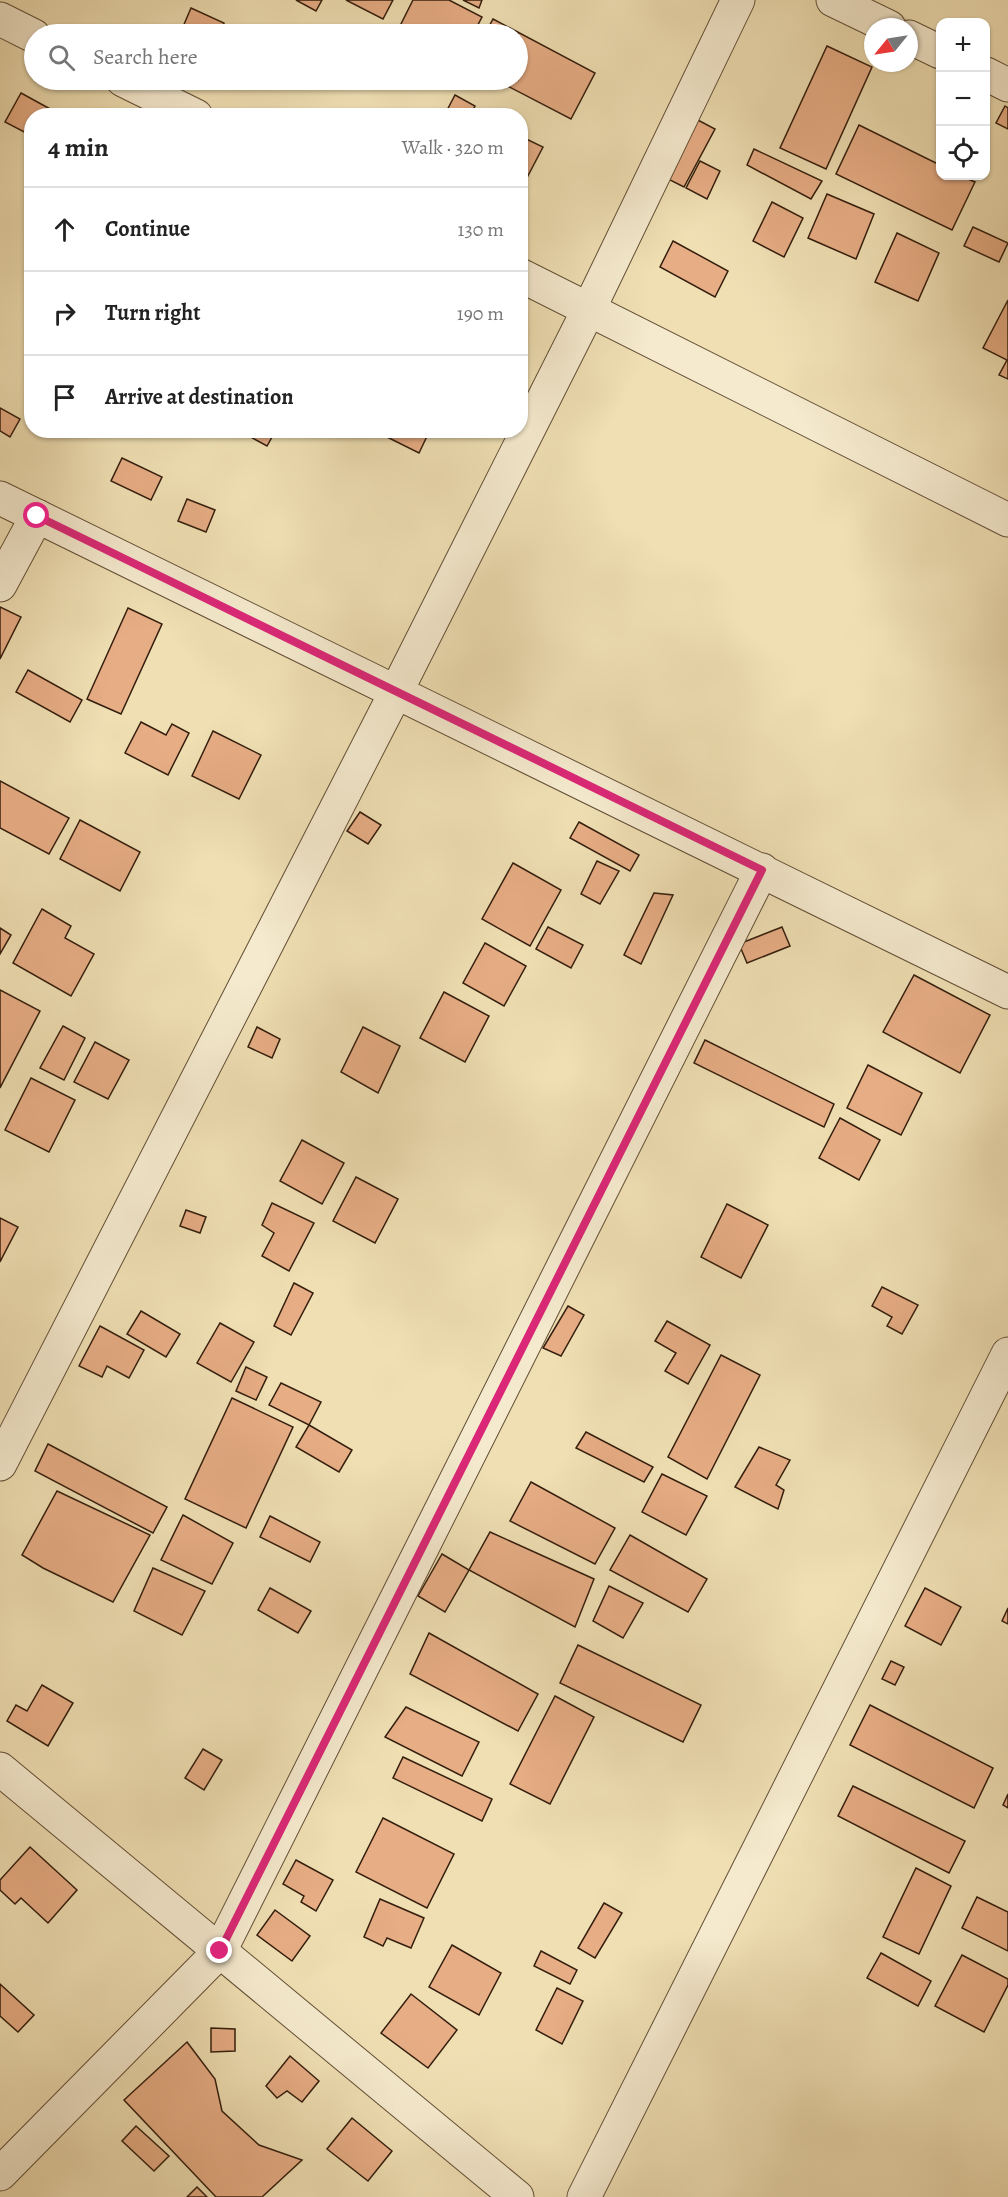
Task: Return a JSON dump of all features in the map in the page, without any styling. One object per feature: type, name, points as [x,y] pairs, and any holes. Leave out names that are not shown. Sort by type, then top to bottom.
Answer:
[{"type":"street","points":[[528,430],[738,0]]},
{"type":"street","points":[[832,0],[869,18]]},
{"type":"street","points":[[0,19],[24,31]]},
{"type":"street","points":[[918,41],[936,50]]},
{"type":"street","points":[[990,76],[1008,85]]},
{"type":"street","points":[[143,90],[180,108]]},
{"type":"street","points":[[528,279],[1008,520]]},
{"type":"street","points":[[0,1464],[524,438]]},
{"type":"street","points":[[0,498],[1008,992]]},
{"type":"street","points":[[0,585],[37,516]]},
{"type":"street","points":[[0,2174],[220,1951],[762,870]]},
{"type":"street","points":[[584,2197],[1008,1354]]},
{"type":"street","points":[[0,1769],[517,2197]]},
{"type":"building","points":[[296,0],[322,0],[316,11]]},
{"type":"building","points":[[346,0],[393,0],[383,19]]},
{"type":"building","points":[[413,0],[449,0],[482,17],[478,24],[401,24]]},
{"type":"building","points":[[463,0],[482,0],[479,8]]},
{"type":"building","points":[[191,8],[224,23],[224,24],[184,24]]},
{"type":"building","points":[[493,19],[502,24],[490,24]]},
{"type":"building","points":[[528,38],[595,73],[571,119],[515,90],[528,90]]},
{"type":"building","points":[[827,46],[864,63],[864,72],[870,72],[826,169],[780,148]]},
{"type":"building","points":[[21,93],[48,108],[24,108],[24,132],[5,122]]},
{"type":"building","points":[[455,95],[475,106],[474,108],[448,108]]},
{"type":"building","points":[[1005,106],[1008,108],[1008,129],[996,123]]},
{"type":"building","points":[[696,119],[715,129],[684,187],[666,178]]},
{"type":"building","points":[[859,125],[936,163],[936,180],[975,182],[952,230],[836,174]]},
{"type":"building","points":[[528,140],[543,147],[528,176]]},
{"type":"building","points":[[754,149],[822,181],[811,199],[747,165]]},
{"type":"building","points":[[700,161],[720,171],[707,199],[686,188]]},
{"type":"building","points":[[827,194],[874,214],[856,259],[808,238]]},
{"type":"building","points":[[772,202],[803,218],[784,257],[753,241]]},
{"type":"building","points":[[973,227],[1008,243],[999,262],[964,246]]},
{"type":"building","points":[[897,233],[939,253],[918,301],[875,282]]},
{"type":"building","points":[[673,241],[728,271],[715,297],[660,267]]},
{"type":"building","points":[[1008,300],[1008,379],[999,375],[1007,360],[983,348]]},
{"type":"building","points":[[0,408],[20,419],[10,437],[0,431]]},
{"type":"building","points":[[252,438],[272,438],[267,446]]},
{"type":"building","points":[[389,438],[426,438],[419,453]]},
{"type":"building","points":[[122,458],[162,477],[151,500],[111,481]]},
{"type":"building","points":[[187,499],[215,510],[206,532],[178,521]]},
{"type":"building","points":[[0,607],[21,617],[0,659]]},
{"type":"building","points":[[128,608],[162,624],[121,714],[87,699]]},
{"type":"building","points":[[28,670],[82,700],[70,722],[16,692]]},
{"type":"building","points":[[141,722],[166,735],[172,724],[189,733],[168,775],[125,753]]},
{"type":"building","points":[[213,731],[261,755],[239,799],[192,776]]},
{"type":"building","points":[[0,781],[69,818],[49,854],[0,828]]},
{"type":"building","points":[[360,812],[381,825],[368,844],[347,831]]},
{"type":"building","points":[[80,820],[140,852],[120,891],[60,859]]},
{"type":"building","points":[[579,822],[639,855],[630,871],[570,838]]},
{"type":"building","points":[[597,861],[619,871],[600,904],[581,894]]},
{"type":"building","points":[[513,863],[561,890],[530,946],[482,919]]},
{"type":"building","points":[[654,893],[673,895],[641,964],[624,955]]},
{"type":"building","points":[[42,909],[71,926],[65,938],[94,954],[71,996],[13,963]]},
{"type":"building","points":[[548,927],[583,945],[571,968],[536,949]]},
{"type":"building","points":[[782,927],[790,946],[747,963],[739,944]]},
{"type":"building","points":[[0,928],[11,935],[0,954]]},
{"type":"building","points":[[485,943],[526,966],[504,1006],[463,983]]},
{"type":"building","points":[[914,975],[990,1015],[960,1073],[883,1032]]},
{"type":"building","points":[[0,990],[40,1011],[0,1088]]},
{"type":"building","points":[[444,992],[489,1016],[465,1062],[420,1038]]},
{"type":"building","points":[[63,1026],[85,1038],[64,1080],[40,1068]]},
{"type":"building","points":[[257,1027],[280,1039],[272,1058],[248,1047]]},
{"type":"building","points":[[363,1027],[400,1046],[378,1093],[341,1072]]},
{"type":"building","points":[[705,1040],[834,1104],[824,1127],[694,1063]]},
{"type":"building","points":[[95,1042],[129,1060],[108,1099],[74,1082]]},
{"type":"building","points":[[868,1065],[922,1093],[901,1135],[847,1108]]},
{"type":"building","points":[[31,1078],[75,1100],[49,1152],[5,1130]]},
{"type":"building","points":[[840,1118],[880,1140],[859,1180],[819,1158]]},
{"type":"building","points":[[302,1140],[344,1163],[322,1204],[280,1181]]},
{"type":"building","points":[[356,1177],[398,1199],[375,1243],[333,1221]]},
{"type":"building","points":[[272,1203],[314,1223],[289,1271],[262,1256],[274,1233],[262,1225]]},
{"type":"building","points":[[727,1204],[768,1225],[741,1278],[701,1257]]},
{"type":"building","points":[[186,1210],[206,1217],[200,1233],[180,1226]]},
{"type":"building","points":[[0,1218],[18,1227],[0,1262]]},
{"type":"building","points":[[294,1283],[313,1293],[291,1335],[274,1326]]},
{"type":"building","points":[[882,1287],[918,1305],[902,1334],[887,1326],[892,1317],[872,1306]]},
{"type":"building","points":[[568,1306],[584,1315],[561,1356],[543,1348]]},
{"type":"building","points":[[141,1311],[180,1334],[166,1357],[127,1334]]},
{"type":"building","points":[[667,1321],[710,1345],[688,1384],[665,1371],[676,1353],[655,1341]]},
{"type":"building","points":[[220,1323],[254,1342],[231,1382],[197,1363]]},
{"type":"building","points":[[100,1326],[144,1350],[129,1378],[107,1366],[102,1377],[79,1366]]},
{"type":"building","points":[[721,1355],[760,1375],[707,1479],[668,1457]]},
{"type":"building","points":[[246,1367],[267,1377],[256,1400],[236,1391]]},
{"type":"building","points":[[281,1383],[321,1402],[309,1425],[269,1405]]},
{"type":"building","points":[[232,1398],[293,1427],[246,1528],[185,1499]]},
{"type":"building","points":[[309,1425],[352,1450],[339,1472],[296,1447]]},
{"type":"building","points":[[586,1432],[653,1467],[644,1482],[576,1448]]},
{"type":"building","points":[[48,1444],[167,1507],[153,1533],[35,1471]]},
{"type":"building","points":[[759,1447],[790,1460],[776,1485],[784,1490],[778,1509],[735,1487]]},
{"type":"building","points":[[662,1474],[707,1496],[686,1535],[642,1512]]},
{"type":"building","points":[[531,1482],[615,1528],[595,1564],[510,1521]]},
{"type":"building","points":[[57,1491],[150,1535],[113,1602],[43,1568],[22,1555]]},
{"type":"building","points":[[183,1515],[233,1543],[212,1584],[161,1560]]},
{"type":"building","points":[[270,1516],[320,1542],[310,1562],[260,1537]]},
{"type":"building","points":[[490,1532],[594,1579],[575,1627],[469,1570]]},
{"type":"building","points":[[630,1535],[707,1579],[688,1612],[610,1570]]},
{"type":"building","points":[[442,1554],[469,1570],[445,1612],[418,1596]]},
{"type":"building","points":[[153,1568],[205,1591],[182,1635],[134,1611]]},
{"type":"building","points":[[609,1586],[643,1603],[623,1638],[593,1621]]},
{"type":"building","points":[[270,1588],[311,1611],[298,1633],[258,1610]]},
{"type":"building","points":[[925,1588],[961,1607],[941,1645],[905,1626]]},
{"type":"building","points":[[1008,1608],[1008,1624],[1002,1621]]},
{"type":"building","points":[[429,1633],[538,1694],[518,1731],[410,1674]]},
{"type":"building","points":[[578,1645],[701,1705],[683,1742],[560,1683]]},
{"type":"building","points":[[891,1661],[904,1667],[895,1685],[882,1679]]},
{"type":"building","points":[[42,1685],[73,1703],[48,1746],[7,1721],[16,1705],[27,1711]]},
{"type":"building","points":[[555,1696],[594,1717],[550,1804],[510,1784]]},
{"type":"building","points":[[870,1705],[993,1768],[974,1808],[850,1745]]},
{"type":"building","points":[[406,1707],[479,1742],[462,1776],[385,1737]]},
{"type":"building","points":[[203,1749],[222,1760],[204,1790],[185,1778]]},
{"type":"building","points":[[403,1757],[492,1799],[482,1821],[393,1778]]},
{"type":"building","points":[[853,1786],[965,1841],[949,1873],[838,1816]]},
{"type":"building","points":[[1008,1794],[1008,1808],[1003,1805]]},
{"type":"building","points":[[383,1818],[454,1854],[427,1908],[356,1872]]},
{"type":"building","points":[[30,1847],[77,1890],[48,1923],[21,1898],[15,1904],[0,1890],[0,1880]]},
{"type":"building","points":[[296,1860],[333,1880],[316,1911],[301,1902],[304,1896],[283,1884]]},
{"type":"building","points":[[916,1868],[951,1886],[919,1954],[883,1937]]},
{"type":"building","points":[[977,1897],[1008,1912],[1008,1951],[962,1928]]},
{"type":"building","points":[[380,1899],[424,1918],[411,1948],[387,1938],[383,1946],[364,1937]]},
{"type":"building","points":[[604,1903],[622,1913],[595,1958],[578,1948]]},
{"type":"building","points":[[275,1910],[310,1936],[292,1961],[257,1935]]},
{"type":"building","points":[[452,1945],[501,1973],[479,2015],[429,1987]]},
{"type":"building","points":[[541,1951],[577,1970],[570,1984],[534,1966]]},
{"type":"building","points":[[881,1953],[931,1981],[918,2006],[867,1978]]},
{"type":"building","points":[[962,1955],[1008,1979],[1008,1985],[984,2032],[935,2006]]},
{"type":"building","points":[[0,1984],[34,2015],[18,2032],[0,2016]]},
{"type":"building","points":[[557,1988],[583,2001],[562,2044],[536,2030]]},
{"type":"building","points":[[411,1994],[457,2030],[428,2068],[381,2033]]},
{"type":"building","points":[[211,2028],[235,2029],[235,2051],[211,2052]]},
{"type":"building","points":[[187,2042],[215,2079],[222,2111],[259,2145],[302,2160],[262,2197],[216,2197],[124,2100]]},
{"type":"building","points":[[290,2056],[319,2081],[302,2102],[287,2091],[277,2098],[266,2086]]},
{"type":"building","points":[[352,2118],[392,2151],[368,2181],[327,2149]]},
{"type":"building","points":[[136,2126],[169,2156],[154,2171],[122,2141]]},
{"type":"building","points":[[197,2187],[207,2197],[187,2197]]},
{"type":"route","points":[[37,516],[762,870],[220,1951]]}]
